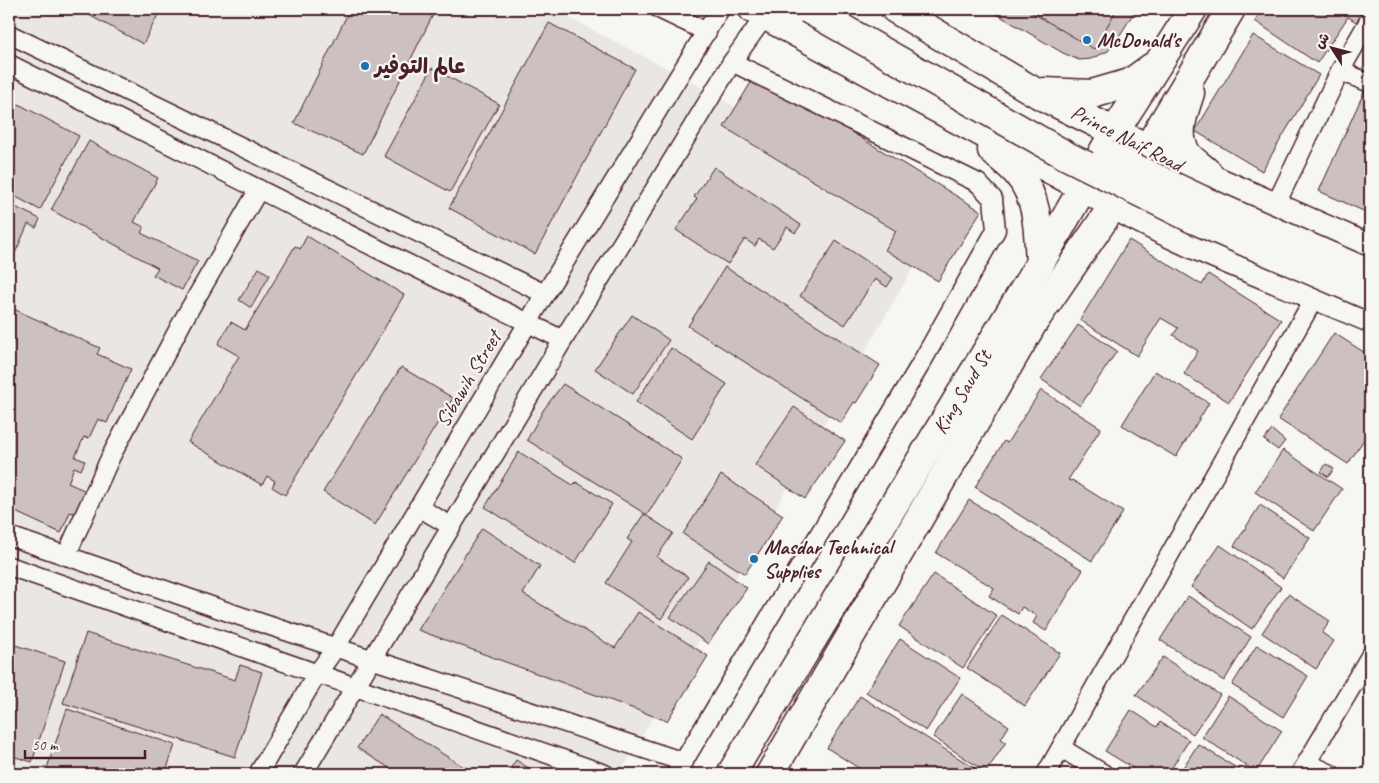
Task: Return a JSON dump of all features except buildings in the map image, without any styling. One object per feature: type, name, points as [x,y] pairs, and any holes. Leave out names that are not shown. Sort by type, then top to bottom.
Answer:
[{"type":"main road","points":[[808,9],[1075,160],[1193,219],[1370,296]]},
{"type":"main road","points":[[846,9],[1074,139],[1202,200],[1370,274]]},
{"type":"main road","name":"Prince Naif Road","points":[[894,9],[1033,91],[1115,131],[1147,149],[1370,248]]},
{"type":"main road","name":"King Saud St","points":[[731,774],[1040,263],[1115,131],[1193,9]]},
{"type":"main road","name":"King Saud St","points":[[770,774],[1033,323],[1113,206],[1231,9]]},
{"type":"main road","points":[[759,12],[1083,187],[1113,206],[1194,245],[1370,318]]},
{"type":"main road","points":[[1033,91],[1092,94],[1130,83],[1159,62]]},
{"type":"main road","points":[[1199,62],[1181,121],[1181,140],[1188,155],[1219,182]]},
{"type":"main road","points":[[955,118],[1018,173],[1031,191],[1037,219],[1040,263]]},
{"type":"main road","points":[[1033,323],[1108,232],[1122,228],[1194,245]]},
{"type":"street","points":[[659,9],[707,32]]},
{"type":"street","name":"Sibawih Street","points":[[258,774],[317,674],[336,647],[545,294],[720,9]]},
{"type":"street","points":[[303,774],[371,658],[732,62],[759,12]]},
{"type":"street","points":[[1275,206],[1340,71],[1370,19]]},
{"type":"street","points":[[9,34],[545,294]]},
{"type":"street","points":[[9,536],[240,616],[371,658],[680,768],[918,367],[996,230],[993,199],[978,183],[732,62]]},
{"type":"street","points":[[9,64],[563,340]]},
{"type":"street","points":[[1340,71],[1370,83]]},
{"type":"street","points":[[66,556],[111,456],[185,317],[259,189]]},
{"type":"street","points":[[1046,774],[1316,295]]},
{"type":"street","points":[[418,507],[451,526]]},
{"type":"street","points":[[9,566],[605,774]]},
{"type":"street","points":[[1331,774],[1304,769],[1370,656]]},
{"type":"street","points":[[1060,748],[1104,774]]},
{"type":"shaded area","points":[[9,9],[551,9],[682,76],[718,98],[941,218],[721,604],[619,774],[9,774]]},
{"type":"place","name":"McDonald's","points":[[1087,40]]},
{"type":"place","name":"عالم التوفير","points":[[365,66]]},
{"type":"place","name":"Masdar Technical Supplies","points":[[754,559]]}]
